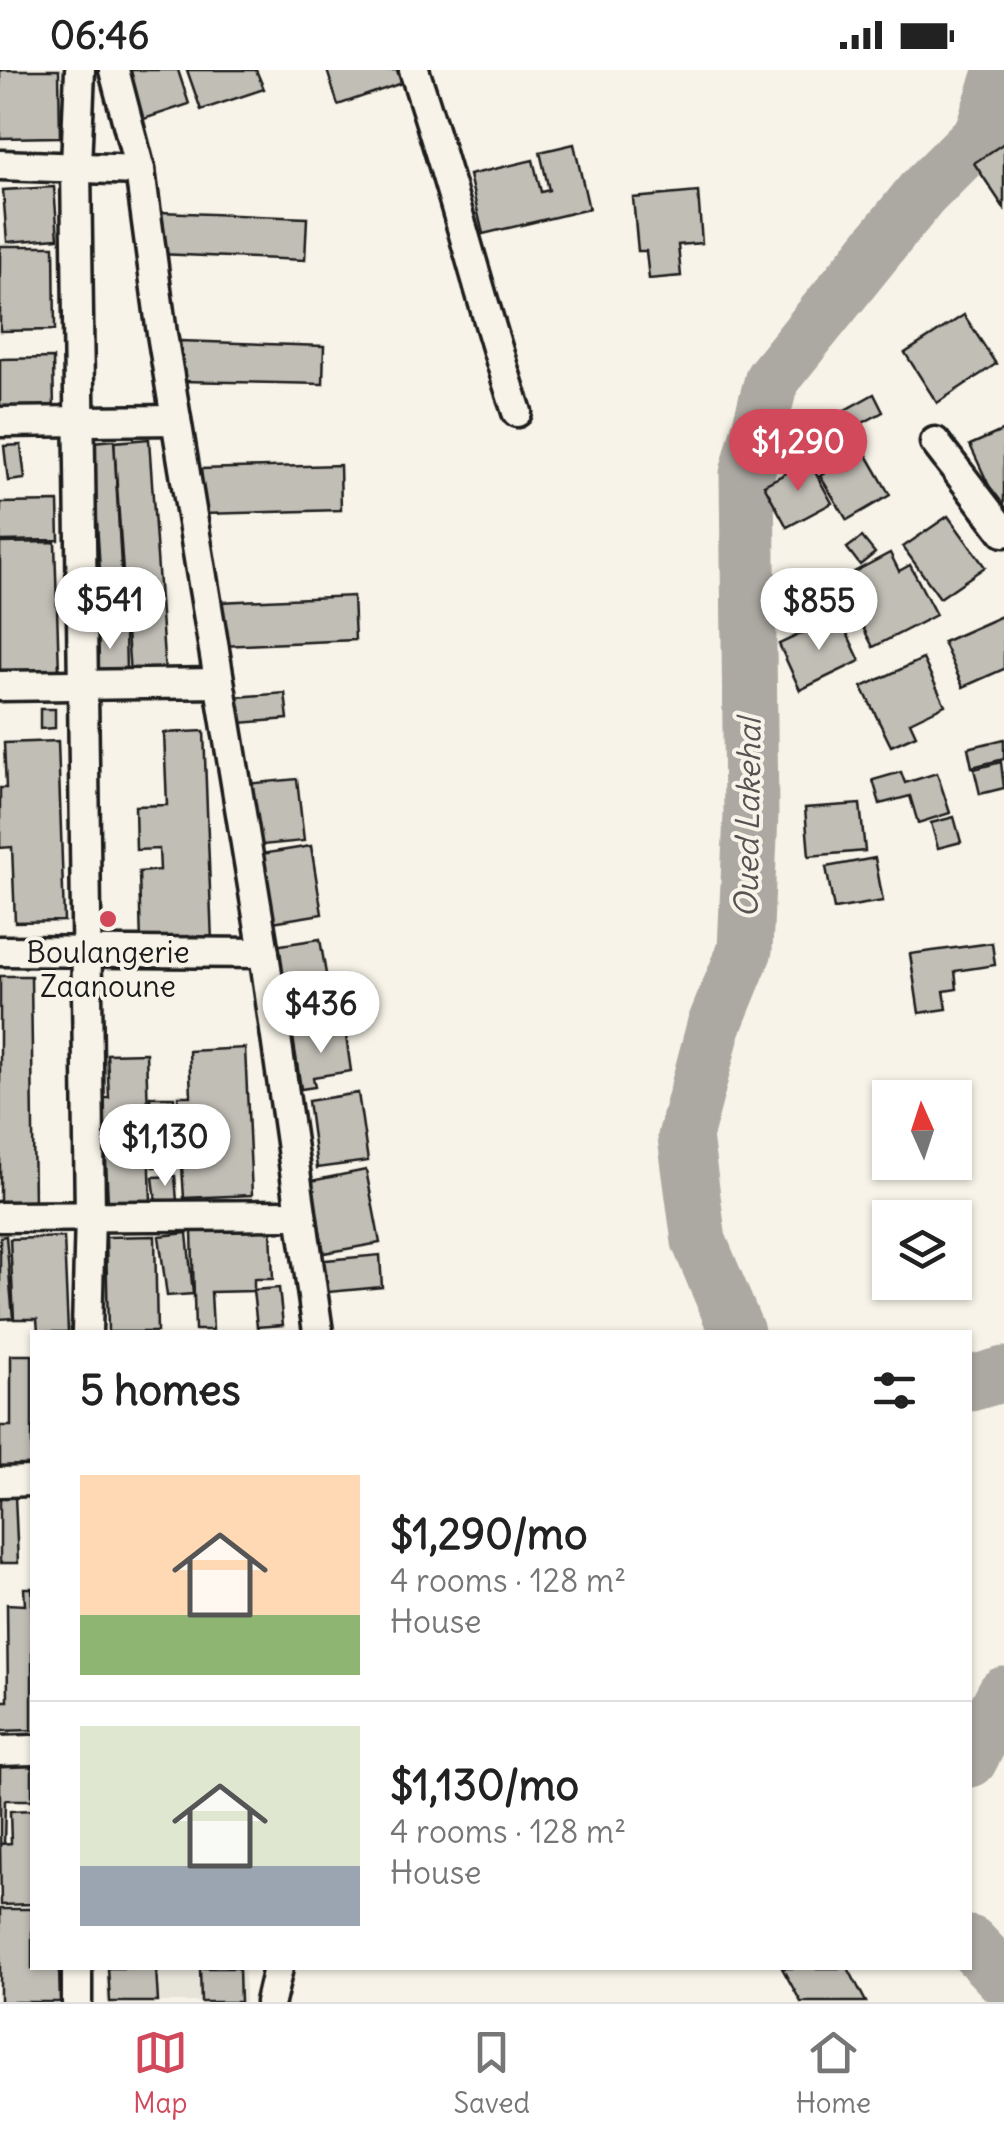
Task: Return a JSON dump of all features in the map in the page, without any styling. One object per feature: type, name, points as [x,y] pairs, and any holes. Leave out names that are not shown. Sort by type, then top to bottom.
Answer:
[{"type":"street","points":[[80,70],[76,166],[83,950],[90,1215],[87,1330]]},
{"type":"street","points":[[114,70],[140,170],[176,420],[264,953],[298,1215],[318,1330]]},
{"type":"street","points":[[414,70],[453,186],[488,322],[517,412]]},
{"type":"street","points":[[0,166],[140,170]]},
{"type":"street","points":[[0,422],[176,420]]},
{"type":"street","points":[[935,442],[1004,532]]},
{"type":"street","points":[[0,686],[219,683]]},
{"type":"street","points":[[0,951],[264,953]]},
{"type":"street","points":[[0,1217],[298,1215]]},
{"type":"street","points":[[0,1482],[30,1481]]},
{"type":"street","points":[[0,1751],[30,1750]]},
{"type":"street","points":[[77,1970],[77,2002]]},
{"type":"street","points":[[270,2002],[278,1970]]},
{"type":"shaded area","points":[[106,1970],[245,1970],[245,2002],[107,2002]]},
{"type":"building","points":[[0,70],[59,70],[60,137],[0,138]]},
{"type":"building","points":[[117,70],[178,70],[189,104],[135,122]]},
{"type":"building","points":[[187,70],[256,70],[264,89],[201,110]]},
{"type":"building","points":[[327,70],[397,70],[402,83],[338,105]]},
{"type":"building","points":[[1004,143],[1004,208],[974,163]]},
{"type":"building","points":[[574,144],[589,209],[483,234],[469,175],[533,160],[541,192],[549,190],[540,152]]},
{"type":"building","points":[[54,187],[58,238],[7,242],[3,190]]},
{"type":"building","points":[[698,192],[702,243],[678,245],[681,276],[649,279],[646,251],[638,251],[633,198]]},
{"type":"building","points":[[160,212],[307,218],[305,260],[158,254]]},
{"type":"building","points":[[0,246],[54,246],[55,330],[0,331]]},
{"type":"building","points":[[964,315],[996,364],[937,403],[905,353]]},
{"type":"building","points":[[180,341],[324,346],[323,384],[180,381]]},
{"type":"building","points":[[53,358],[54,411],[0,413],[0,359]]},
{"type":"building","points":[[874,394],[883,412],[855,427],[845,410]]},
{"type":"building","points":[[1004,430],[1004,518],[970,445]]},
{"type":"building","points":[[149,439],[165,673],[130,675],[114,442]]},
{"type":"building","points":[[114,440],[123,602],[102,603],[92,442]]},
{"type":"building","points":[[21,445],[25,479],[8,481],[4,446]]},
{"type":"building","points":[[864,450],[890,495],[847,520],[820,476]]},
{"type":"building","points":[[809,461],[832,503],[787,527],[764,485]]},
{"type":"building","points":[[340,465],[341,510],[202,514],[201,469]]},
{"type":"building","points":[[58,502],[59,540],[0,541],[1,503]]},
{"type":"building","points":[[948,516],[985,567],[940,598],[903,547]]},
{"type":"building","points":[[862,537],[875,553],[860,565],[847,548]]},
{"type":"building","points":[[55,542],[59,673],[0,675],[0,543]]},
{"type":"building","points":[[890,553],[899,571],[910,565],[936,615],[873,647],[839,580]]},
{"type":"building","points":[[353,596],[355,640],[221,646],[219,602]]},
{"type":"building","points":[[1004,615],[1004,669],[963,687],[943,642]]},
{"type":"building","points":[[839,616],[860,661],[800,690],[779,644]]},
{"type":"building","points":[[125,633],[126,671],[95,671],[94,634]]},
{"type":"building","points":[[923,659],[945,705],[910,722],[916,735],[891,746],[862,687]]},
{"type":"building","points":[[285,693],[288,719],[240,723],[237,697]]},
{"type":"building","points":[[40,709],[55,709],[55,728],[40,729]]},
{"type":"building","points":[[204,731],[212,942],[141,945],[139,872],[160,870],[159,849],[136,850],[135,806],[167,805],[164,733]]},
{"type":"building","points":[[1004,739],[1004,759],[972,767],[968,748]]},
{"type":"building","points":[[58,741],[64,921],[15,922],[12,847],[0,848],[0,788],[6,788],[4,743]]},
{"type":"building","points":[[1001,762],[1004,788],[980,794],[974,769]]},
{"type":"building","points":[[901,772],[905,783],[937,773],[950,813],[918,823],[910,796],[880,804],[873,780]]},
{"type":"building","points":[[297,779],[304,841],[252,846],[245,784]]},
{"type":"building","points":[[860,804],[865,851],[809,856],[805,808]]},
{"type":"building","points":[[954,817],[961,842],[938,848],[931,823]]},
{"type":"building","points":[[311,846],[322,914],[266,923],[255,855]]},
{"type":"building","points":[[875,858],[883,901],[834,909],[826,867]]},
{"type":"building","points":[[320,939],[333,1015],[286,1022],[274,946]]},
{"type":"building","points":[[992,943],[995,965],[955,971],[957,989],[944,991],[947,1009],[919,1013],[910,954]]},
{"type":"building","points":[[0,976],[31,976],[34,1203],[0,1203]]},
{"type":"building","points":[[345,1029],[351,1071],[313,1077],[315,1087],[301,1089],[293,1037]]},
{"type":"building","points":[[245,1048],[252,1195],[184,1198],[180,1134],[194,1133],[194,1118],[179,1119],[178,1096],[191,1096],[189,1051]]},
{"type":"building","points":[[146,1053],[151,1201],[108,1203],[103,1098],[109,1098],[107,1054]]},
{"type":"building","points":[[358,1093],[368,1161],[317,1168],[308,1101]]},
{"type":"building","points":[[150,1097],[174,1097],[175,1116],[151,1117]]},
{"type":"building","points":[[174,1128],[175,1166],[153,1167],[152,1129]]},
{"type":"building","points":[[366,1170],[380,1243],[324,1253],[311,1181]]},
{"type":"building","points":[[175,1176],[177,1201],[156,1202],[153,1177]]},
{"type":"building","points":[[271,1229],[273,1279],[254,1279],[254,1291],[211,1292],[213,1330],[195,1330],[192,1231]]},
{"type":"building","points":[[187,1233],[193,1294],[167,1296],[159,1236]]},
{"type":"building","points":[[6,1236],[13,1318],[0,1319],[0,1237]]},
{"type":"building","points":[[155,1236],[157,1330],[108,1330],[106,1237]]},
{"type":"building","points":[[64,1237],[68,1330],[38,1330],[37,1319],[14,1319],[10,1239]]},
{"type":"building","points":[[380,1255],[382,1287],[318,1293],[315,1261]]},
{"type":"building","points":[[279,1288],[283,1325],[257,1327],[253,1290]]},
{"type":"building","points":[[11,1355],[30,1355],[30,1471],[0,1471],[0,1426],[11,1426]]},
{"type":"building","points":[[0,1496],[15,1496],[18,1563],[0,1563]]},
{"type":"building","points":[[24,1588],[30,1588],[30,1730],[0,1731],[0,1701],[8,1701],[7,1604],[25,1605]]},
{"type":"building","points":[[0,1765],[30,1765],[30,1800],[5,1800],[4,1847],[0,1847]]},
{"type":"building","points":[[30,1810],[30,1904],[1,1905],[0,1844],[11,1843],[10,1811]]},
{"type":"building","points":[[0,1909],[30,1909],[30,1970],[59,1970],[60,2002],[0,2002]]},
{"type":"building","points":[[108,1970],[156,1970],[158,2002],[110,2002]]},
{"type":"building","points":[[200,1970],[239,1970],[240,2002],[201,2002]]},
{"type":"building","points":[[783,1970],[849,1970],[866,2002],[801,2002]]},
{"type":"waterway","name":"Oued Lakehal","points":[[736,1330],[699,1241],[685,1137],[714,1026],[745,950],[751,814],[747,474],[772,379],[921,194],[981,134],[1002,70]]},
{"type":"waterway","name":"Oued Lakehal","points":[[972,1383],[1004,1374]]},
{"type":"waterway","name":"Oued Lakehal","points":[[972,1756],[1004,1694]]},
{"type":"waterway","name":"Oued Lakehal","points":[[972,1945],[1004,1979]]},
{"type":"place","name":"Boulangerie Zaanoune","points":[[108,919]]}]
